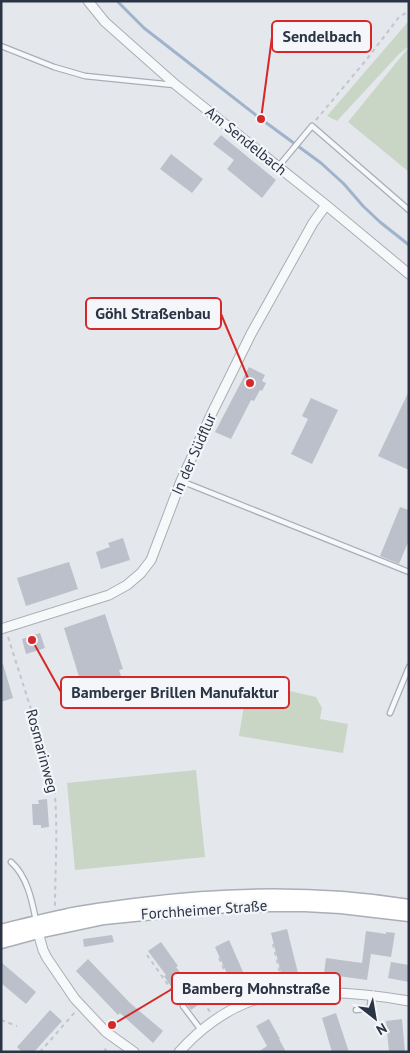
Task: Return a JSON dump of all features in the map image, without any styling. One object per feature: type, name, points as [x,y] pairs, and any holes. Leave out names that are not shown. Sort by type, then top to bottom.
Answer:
[{"type":"street","name":"Am Sendelbach","points":[[88,1],[106,22],[176,85],[409,274]]},
{"type":"street","name":"In der Südflur","points":[[3,628],[109,595],[141,573],[151,560],[181,481],[211,415],[251,334],[312,223],[326,205]]},
{"type":"street","name":"Forchheimer Straße","points":[[1,942],[69,915],[172,900],[236,896],[306,896],[378,901],[409,906]]},
{"type":"street","name":"Forchheimer Straße","points":[[1,931],[104,918],[240,905],[314,905],[409,915]]},
{"type":"street","points":[[37,927],[42,950],[81,1006],[106,1032],[134,1052]]},
{"type":"street","points":[[179,1052],[201,1030],[227,1011],[248,1002],[264,998],[303,993],[371,995],[409,1000]]},
{"type":"lane","points":[[1,46],[54,67],[85,76],[176,85]]},
{"type":"lane","points":[[278,167],[312,126],[409,210]]},
{"type":"lane","points":[[181,481],[409,572]]},
{"type":"lane","points":[[390,713],[409,667]]},
{"type":"lane","points":[[11,862],[18,868],[24,879],[31,899],[37,927]]},
{"type":"lane","points":[[356,1010],[370,1008],[371,995]]},
{"type":"lane","points":[[183,1006],[201,1030]]},
{"type":"path","points":[[312,126],[399,17],[409,11]]},
{"type":"path","name":"Rosmarinweg","points":[[3,628],[53,778],[57,840],[55,908]]},
{"type":"path","points":[[273,944],[285,995]]},
{"type":"path","points":[[147,955],[183,1006]]},
{"type":"path","points":[[219,958],[240,1006]]},
{"type":"path","points":[[184,976],[215,1019]]},
{"type":"path","points":[[40,1052],[81,1006]]},
{"type":"path","points":[[1,1020],[16,1026]]},
{"type":"green space","points":[[407,23],[409,23],[409,46],[399,54],[337,121],[327,116]]},
{"type":"green space","points":[[409,47],[409,172],[348,122]]},
{"type":"green space","points":[[248,681],[316,697],[322,708],[320,719],[348,724],[343,753],[239,736]]},
{"type":"green space","points":[[196,770],[205,857],[75,870],[67,783]]},
{"type":"building","points":[[221,135],[276,180],[262,198],[227,169],[234,160],[213,144]]},
{"type":"building","points":[[171,154],[203,179],[192,193],[160,169]]},
{"type":"building","points":[[249,367],[265,375],[262,381],[266,383],[254,401],[251,400],[231,439],[215,432]]},
{"type":"building","points":[[409,391],[409,470],[378,456]]},
{"type":"building","points":[[311,398],[338,410],[312,464],[291,454],[308,419],[302,416]]},
{"type":"building","points":[[400,507],[409,510],[409,540],[399,564],[380,556]]},
{"type":"building","points":[[123,538],[130,560],[101,569],[96,552],[110,547],[108,543]]},
{"type":"building","points":[[69,562],[78,589],[26,606],[17,578]]},
{"type":"building","points":[[105,614],[123,669],[119,670],[121,676],[100,683],[98,678],[81,683],[64,628]]},
{"type":"building","points":[[40,633],[45,648],[26,654],[22,639]]},
{"type":"building","points":[[1,664],[3,664],[13,698],[1,702]]},
{"type":"building","points":[[47,799],[49,827],[41,828],[41,825],[33,825],[32,804],[39,804],[38,800]]},
{"type":"building","points":[[287,929],[298,973],[282,977],[271,933]]},
{"type":"building","points":[[366,931],[386,934],[386,932],[395,933],[391,957],[371,954],[367,980],[324,974],[326,958],[362,963]]},
{"type":"building","points":[[112,935],[114,942],[84,947],[83,939]]},
{"type":"building","points":[[229,940],[247,981],[233,987],[215,947]]},
{"type":"building","points":[[161,942],[178,966],[176,967],[202,1002],[191,1010],[176,994],[164,976],[166,975],[148,951]]},
{"type":"building","points":[[88,959],[130,1003],[163,1031],[153,1043],[120,1013],[118,1015],[76,971]]},
{"type":"building","points":[[1,962],[36,992],[26,1004],[1,983]]},
{"type":"building","points":[[391,962],[409,965],[409,982],[388,978]]},
{"type":"building","points":[[50,1010],[62,1021],[34,1052],[22,1052],[17,1047]]},
{"type":"building","points":[[336,1013],[349,1052],[332,1052],[322,1018]]},
{"type":"building","points":[[269,1019],[286,1052],[258,1052],[267,1046],[256,1026]]},
{"type":"building","points":[[402,1019],[405,1052],[389,1052],[386,1021]]},
{"type":"waterway","points":[[117,1],[144,28],[321,163],[380,222],[409,245]]},
{"type":"place","name":"Sendelbach","points":[[261,119]]},
{"type":"place","name":"Göhl Straßenbau","points":[[250,383]]},
{"type":"place","name":"Bamberger Brillen Manufaktur","points":[[32,640]]},
{"type":"place","name":"Bamberg Mohnstraße","points":[[112,1025]]}]
